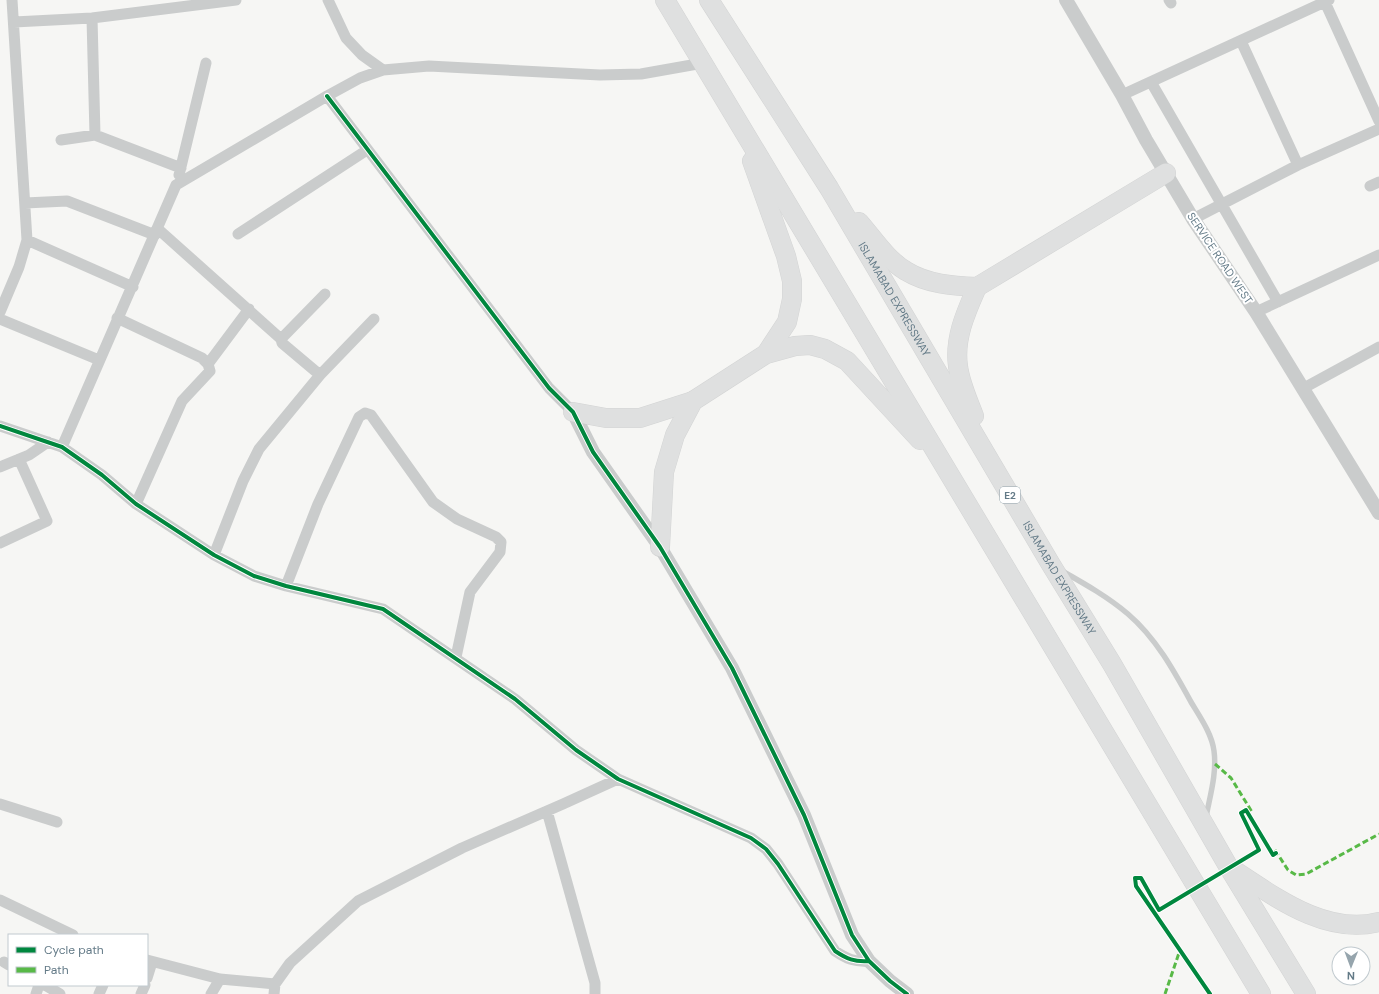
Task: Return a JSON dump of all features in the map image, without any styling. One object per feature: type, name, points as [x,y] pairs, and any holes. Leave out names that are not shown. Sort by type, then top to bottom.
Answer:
[{"type":"highway","points":[[665,0],[1261,994]]},
{"type":"highway","name":"ISLAMABAD EXPRESSWAY","points":[[708,0],[829,188],[1050,564],[1112,664],[1228,866],[1306,994]]},
{"type":"highway","points":[[741,127],[786,256],[792,281],[792,299],[786,322],[766,354]]},
{"type":"highway","points":[[988,457],[958,366],[958,340],[966,312],[978,287],[1166,172]]},
{"type":"highway","points":[[829,188],[892,259],[905,271],[929,281],[952,286],[978,287]]},
{"type":"highway","points":[[573,412],[606,418],[640,418],[693,401],[766,354],[795,346],[810,345],[825,349],[847,361],[946,468]]},
{"type":"highway","points":[[660,547],[664,472],[675,435],[693,401]]},
{"type":"highway","points":[[1228,866],[1290,907],[1311,915],[1333,922],[1356,924],[1379,922]]},
{"type":"street","points":[[0,312],[27,240],[12,0]]},
{"type":"street","points":[[14,22],[92,18],[236,0]]},
{"type":"street","points":[[328,0],[346,38],[362,55],[384,70]]},
{"type":"street","name":"SERVICE ROAD WEST","points":[[1066,0],[1122,95],[1146,140],[1193,218],[1256,312],[1379,513]]},
{"type":"street","points":[[1122,95],[1326,1],[1379,121]]},
{"type":"street","points":[[92,18],[95,135]]},
{"type":"street","points":[[1241,41],[1298,165]]},
{"type":"street","points":[[62,447],[117,318],[133,287],[176,185],[206,63]]},
{"type":"street","points":[[176,185],[327,96],[360,78],[384,70],[428,66],[600,75],[642,74],[703,63]]},
{"type":"street","points":[[1151,82],[1278,302]]},
{"type":"street","points":[[327,96],[549,388],[573,412],[593,452],[660,547],[732,668],[804,815],[852,935],[869,961],[890,981],[907,994]]},
{"type":"street","points":[[1193,218],[1298,165],[1379,129]]},
{"type":"street","points":[[61,140],[95,135],[181,168]]},
{"type":"street","points":[[238,234],[367,150]]},
{"type":"street","points":[[25,203],[67,201],[156,232],[249,309],[281,339],[282,343],[320,375]]},
{"type":"street","points":[[27,240],[133,287]]},
{"type":"street","points":[[1256,312],[1379,255]]},
{"type":"street","points":[[281,339],[324,294]]},
{"type":"street","points":[[208,364],[249,309]]},
{"type":"street","points":[[117,318],[202,358],[208,364],[210,371],[182,401],[136,504]]},
{"type":"street","points":[[0,319],[99,360]]},
{"type":"street","points":[[214,555],[243,481],[260,449],[320,375],[374,319]]},
{"type":"street","points":[[1302,389],[1379,347]]},
{"type":"street","points":[[286,586],[318,504],[359,416],[364,413],[371,415],[433,502],[458,519],[496,537],[501,542],[500,552],[470,592],[456,657]]},
{"type":"street","points":[[0,426],[62,447],[102,475],[136,504],[214,555],[254,576],[286,586],[383,609],[515,698],[576,750],[618,779],[751,838],[766,849],[778,864],[835,951],[846,959],[858,962],[869,961]]},
{"type":"street","points":[[0,466],[30,455],[48,442]]},
{"type":"street","points":[[0,543],[47,521],[19,459]]},
{"type":"street","points":[[148,972],[150,961],[220,979],[274,989],[290,963],[358,901],[462,848],[618,779]]},
{"type":"street","points":[[0,804],[57,822]]},
{"type":"street","points":[[547,811],[595,983],[594,994]]},
{"type":"street","points":[[0,900],[72,934]]},
{"type":"street","points":[[211,994],[220,979]]},
{"type":"street","points":[[47,986],[60,994]]},
{"type":"lane","points":[[1050,564],[1105,596],[1129,614],[1151,638],[1168,661],[1207,729],[1214,750],[1215,764],[1205,827]]},
{"type":"marked path","points":[[1215,764],[1231,778],[1252,812]]},
{"type":"marked path","points":[[1275,850],[1288,870],[1296,875],[1306,874],[1379,834]]},
{"type":"marked path","points":[[1165,994],[1180,950]]},
{"type":"cycle path","points":[[327,96],[549,388],[573,412],[593,452],[660,547],[732,668],[804,815],[852,935],[869,961],[890,981],[907,994]]},
{"type":"cycle path","points":[[0,426],[62,447],[102,475],[136,504],[214,555],[254,576],[286,586],[383,609],[515,699],[576,750],[618,779],[751,838],[766,849],[778,864],[835,951],[851,959],[869,961]]},
{"type":"cycle path","points":[[1210,994],[1136,886],[1135,878],[1141,878],[1159,910],[1259,850],[1241,813],[1246,810],[1273,855],[1276,853]]}]
